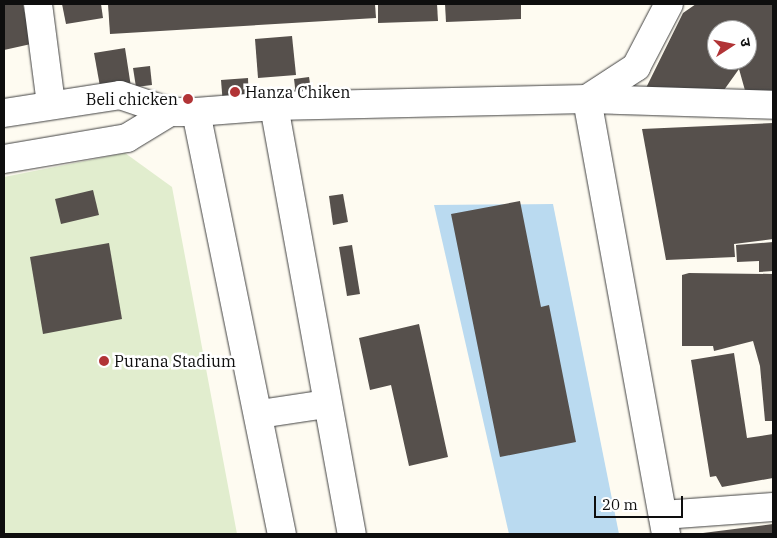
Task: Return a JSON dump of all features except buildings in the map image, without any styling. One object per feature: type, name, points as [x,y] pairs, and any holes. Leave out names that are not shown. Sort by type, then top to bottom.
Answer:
[{"type":"street","points":[[38,4],[51,104]]},
{"type":"street","points":[[588,99],[636,67],[669,4]]},
{"type":"street","points":[[4,113],[51,104],[120,95],[183,112],[274,106],[588,99],[773,105]]},
{"type":"street","points":[[588,99],[665,525],[773,507]]},
{"type":"street","points":[[274,106],[326,404],[352,534]]},
{"type":"street","points":[[4,159],[128,138],[183,112]]},
{"type":"street","points":[[183,112],[260,414],[282,534]]},
{"type":"street","points":[[260,414],[326,404]]},
{"type":"green space","name":"Purana Stadium","points":[[125,153],[172,187],[237,534],[4,534],[4,177]]},
{"type":"water","points":[[553,204],[619,534],[509,534],[434,205]]},
{"type":"place","name":"Hanza Chiken","points":[[235,92]]},
{"type":"place","name":"Beli chicken","points":[[188,99]]},
{"type":"place","name":"Purana Stadium","points":[[104,361]]}]
